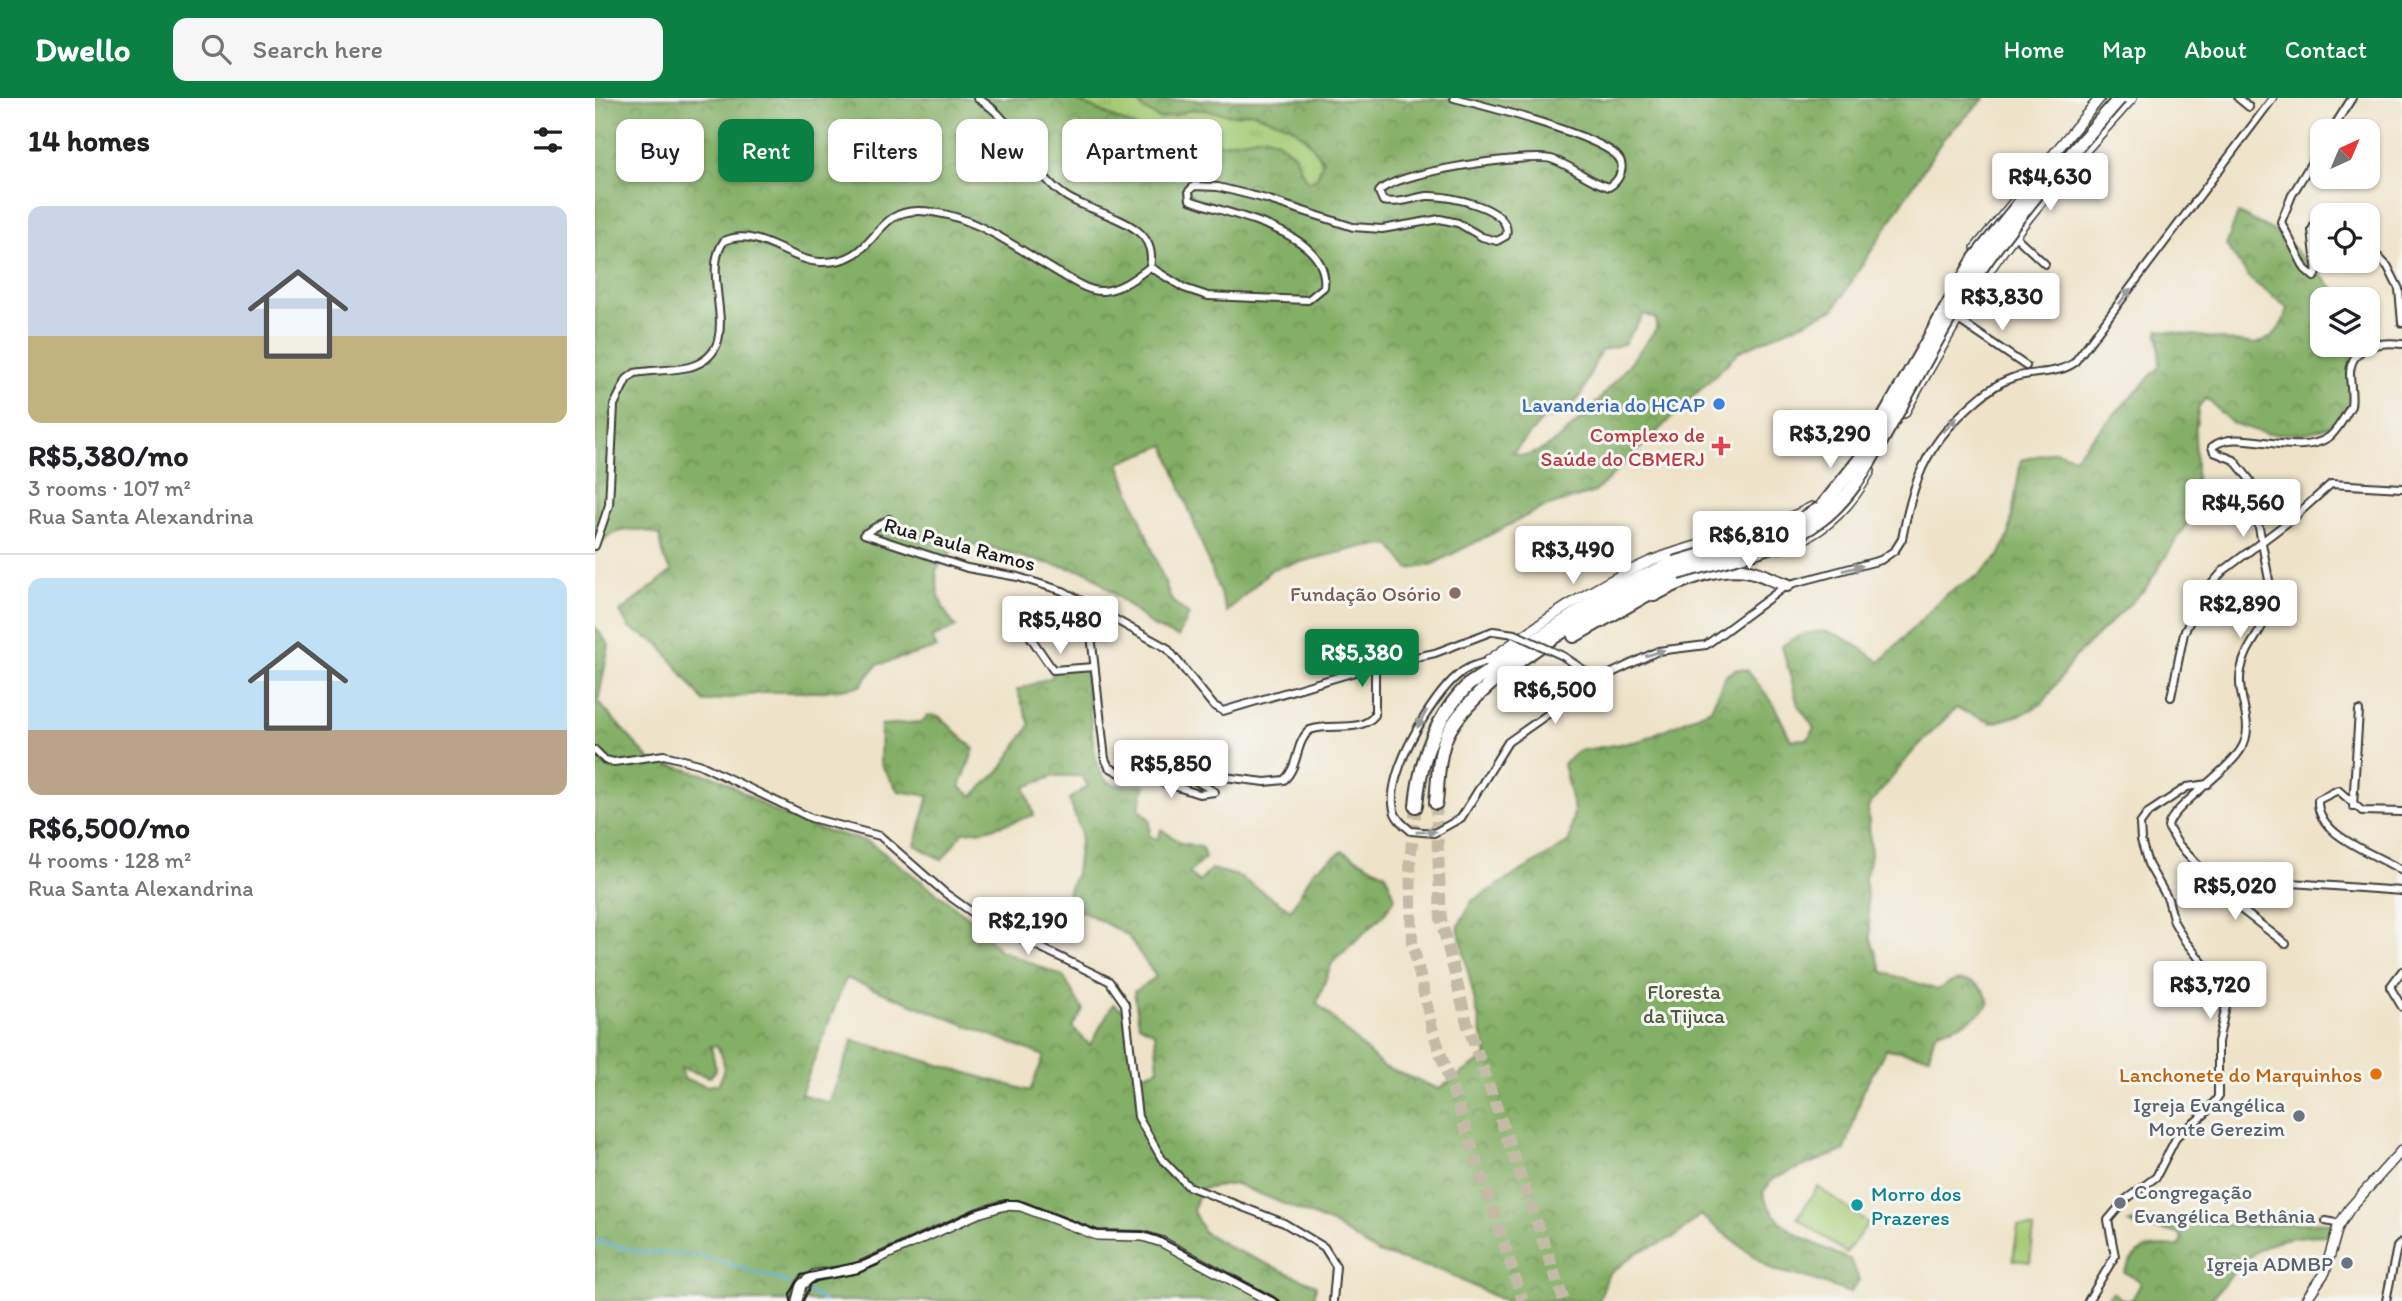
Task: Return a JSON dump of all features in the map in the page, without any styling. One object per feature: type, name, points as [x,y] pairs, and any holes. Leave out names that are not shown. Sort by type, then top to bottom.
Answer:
[{"type":"highway","points":[[1425,754],[1451,703],[1475,679],[1610,591],[1780,531],[1804,520],[1829,499],[1860,459],[1975,258],[2012,210],[2109,98]]},
{"type":"highway","points":[[1436,803],[1443,748],[1453,724],[1470,701],[1489,683],[1595,613],[1676,568],[1793,536],[1822,520],[1840,503],[1869,463],[1955,308],[1991,254],[2046,183],[2120,98]]},
{"type":"highway","points":[[1470,701],[1609,615],[1698,570]]},
{"type":"highway","points":[[1609,615],[1697,577],[1727,570],[1752,572],[1787,585]]},
{"type":"highway","points":[[1416,806],[1433,723],[1443,702],[1461,681],[1488,661]]},
{"type":"main road","points":[[1488,661],[1608,582],[1650,561],[1785,519],[1817,504],[1851,466],[1985,235],[2100,98]]},
{"type":"main road","points":[[1692,549],[1698,570],[1792,544],[1830,523],[1864,482],[1957,319],[2014,235],[2132,98]]},
{"type":"main road","points":[[1941,310],[1957,319]]},
{"type":"main road","points":[[2305,1301],[2325,1272],[2340,1224],[2360,1195],[2402,1150]]},
{"type":"main road","points":[[797,1301],[801,1284],[814,1275],[854,1269],[978,1213],[1013,1205],[1097,1235],[1143,1236],[1162,1242],[1271,1301]]},
{"type":"street","points":[[977,98],[1002,115],[1053,187],[1090,210],[1132,225],[1141,232],[1151,247],[1150,267]]},
{"type":"street","points":[[1150,267],[1184,288],[1208,296],[1308,300],[1324,287],[1323,268],[1303,245],[1259,222],[1190,200],[1189,191],[1194,186],[1218,187],[1266,199],[1353,227],[1382,229],[1440,219],[1458,223],[1482,237],[1497,241],[1506,236],[1509,228],[1505,219],[1491,211],[1458,200],[1427,197],[1394,203],[1384,201],[1379,192],[1382,188],[1404,179],[1523,158],[1550,159],[1609,187],[1619,177],[1623,168],[1619,157],[1603,147],[1576,135],[1454,98]]},
{"type":"street","points":[[2238,98],[2249,107]]},
{"type":"street","points":[[1488,661],[1459,674],[1444,688],[1425,712],[1412,738],[1393,799],[1394,813],[1411,831],[1434,833],[1461,818],[1508,742],[1595,681],[1658,650],[1706,645],[1787,585],[1873,563],[1895,550],[1902,539],[1916,483],[1936,440],[2000,383],[2031,373],[2066,368],[2074,363],[2273,98]]},
{"type":"street","points":[[2339,119],[2352,98]]},
{"type":"street","points":[[2310,166],[2281,222],[2310,273]]},
{"type":"street","points":[[595,546],[609,505],[614,405],[618,394],[635,373],[688,367],[711,355],[718,344],[720,322],[717,255],[724,241],[745,237],[807,261],[847,259],[856,255],[894,216],[917,211],[943,212],[981,227],[1094,291],[1126,285],[1150,267]]},
{"type":"street","points":[[2014,235],[2045,264]]},
{"type":"street","points":[[2380,259],[2388,267],[2399,289],[2402,323]]},
{"type":"street","points":[[1957,319],[2027,366]]},
{"type":"street","points":[[2285,944],[2225,897],[2178,844],[2168,827],[2173,813],[2210,785],[2231,763],[2247,737],[2248,725],[2240,695],[2240,671],[2244,658],[2267,622],[2271,603],[2250,480],[2234,460],[2214,452],[2213,447],[2226,441],[2297,446],[2326,438],[2351,407],[2350,370],[2355,358],[2374,343],[2402,344]]},
{"type":"street","points":[[2171,697],[2184,633],[2204,593],[2223,571],[2262,543],[2331,484],[2402,488]]},
{"type":"street","name":"Rua Paula Ramos","points":[[889,519],[864,534],[967,568],[1018,577],[1063,591],[1167,648],[1213,705],[1223,711],[1375,666],[1435,653],[1499,630],[1515,634],[1563,656],[1595,681]]},
{"type":"street","points":[[1094,607],[1090,626],[1103,750],[1109,767],[1120,773],[1209,795],[1213,794],[1214,790],[1195,782],[1195,775],[1265,782],[1284,780],[1293,768],[1306,733],[1315,728],[1360,725],[1371,720],[1375,715],[1375,666]]},
{"type":"street","points":[[1031,638],[1053,670],[1094,667]]},
{"type":"street","points":[[2353,806],[2360,710]]},
{"type":"street","points":[[595,750],[605,760],[614,762],[664,755],[699,764],[810,818],[880,836],[945,893],[980,918],[1109,981],[1125,1004],[1138,1117],[1162,1159],[1188,1186],[1284,1223],[1324,1247],[1336,1266],[1333,1301]]},
{"type":"street","points":[[2088,1301],[2115,1256],[2108,1220],[2125,1200],[2156,1177],[2178,1136],[2205,1114],[2218,1097],[2218,1042],[2227,1001],[2223,988],[2185,942],[2173,922],[2168,899],[2148,864],[2140,829],[2148,813],[2172,796],[2191,785],[2210,785]]},
{"type":"street","points":[[2402,812],[2362,811],[2353,806],[2338,790],[2325,794],[2318,800],[2318,808],[2337,835],[2402,871]]},
{"type":"street","points":[[2209,877],[2402,891]]},
{"type":"street","points":[[2402,971],[2390,987],[2402,1007]]},
{"type":"street","points":[[2326,1221],[2340,1224]]},
{"type":"street","points":[[2386,1301],[2397,1247],[2402,1242]]},
{"type":"green space","points":[[595,98],[1071,98],[1117,119],[1062,119],[1062,182],[1222,182],[1222,144],[1263,136],[1277,141],[1295,155],[1304,177],[1309,182],[1317,178],[1323,160],[1305,137],[1290,126],[1251,112],[1235,115],[1194,109],[1160,119],[1142,108],[1138,100],[1985,98],[1943,139],[1834,309],[1740,351],[1595,492],[1542,508],[1431,565],[1409,569],[1390,545],[1362,547],[1272,569],[1227,612],[1165,445],[1119,463],[1172,601],[1189,615],[1178,637],[1154,627],[1088,572],[981,545],[955,546],[936,570],[940,600],[956,627],[932,638],[936,648],[877,665],[860,686],[818,692],[769,692],[704,702],[658,643],[629,628],[620,612],[672,571],[665,561],[659,535],[641,530],[623,531],[615,533],[595,552]],"holes":[[[1644,314],[1656,319],[1656,329],[1612,385],[1569,430],[1548,446],[1529,455],[1513,453],[1542,420],[1564,413],[1581,396],[1600,351],[1624,344]]]},
{"type":"green space","points":[[1071,98],[1139,98],[1174,116],[1190,110],[1264,115],[1290,126],[1304,137],[1318,153],[1322,170],[1318,177],[1309,182],[1277,141],[1263,136],[1222,144],[1222,119],[1117,119]]},
{"type":"green space","name":"Floresta da Tijuca","points":[[2238,213],[2276,232],[2310,265],[2310,273],[2318,273],[2333,287],[2310,287],[2310,357],[2358,357],[2352,361],[2352,402],[2334,425],[2306,433],[2267,434],[2232,423],[2206,398],[2199,406],[2195,433],[2197,507],[2146,588],[2075,657],[2043,703],[2023,714],[1992,723],[1956,708],[1914,750],[1868,807],[1871,855],[1865,878],[1871,939],[1883,972],[1938,990],[1953,982],[1968,981],[1981,988],[1989,1003],[1967,1021],[1940,1030],[1934,1036],[1929,1056],[1886,1049],[1864,1089],[1845,1150],[1774,1178],[1763,1192],[1768,1205],[1786,1227],[1851,1260],[1859,1280],[1850,1293],[1811,1279],[1772,1270],[1700,1215],[1675,1237],[1638,1252],[1608,1275],[1599,1301],[1504,1301],[1442,1271],[1378,1253],[1332,1224],[1236,1184],[1201,1189],[1193,1211],[1204,1232],[1233,1249],[1316,1285],[1314,1301],[595,1301],[595,627],[609,645],[598,702],[650,760],[719,778],[773,811],[819,829],[869,842],[971,919],[999,950],[1063,976],[1083,1010],[1072,1027],[1090,1045],[1113,1004],[1127,1013],[1136,1077],[1158,1069],[1155,1033],[1139,1024],[1134,992],[1156,977],[1127,935],[1083,911],[1059,915],[1076,873],[1081,833],[1069,799],[1088,786],[1082,776],[1054,776],[1025,787],[1034,815],[986,830],[963,832],[942,860],[915,845],[929,796],[898,791],[880,763],[881,725],[922,722],[928,715],[939,716],[974,749],[960,787],[973,796],[1002,768],[1030,725],[1017,690],[1052,677],[1053,671],[1085,668],[1094,746],[1101,773],[1107,781],[1116,785],[1145,785],[1139,808],[1150,820],[1149,836],[1158,839],[1161,829],[1181,843],[1202,847],[1205,858],[1189,873],[1199,882],[1212,869],[1238,876],[1291,910],[1314,870],[1343,851],[1386,874],[1395,898],[1383,915],[1332,963],[1317,1003],[1382,1066],[1439,1089],[1487,1056],[1458,927],[1472,901],[1569,842],[1574,811],[1563,764],[1577,751],[1639,741],[1711,709],[1726,675],[1737,669],[1747,670],[1773,703],[1791,740],[1808,739],[1814,728],[1798,705],[1782,646],[1810,632],[1822,632],[1845,638],[1880,662],[1946,594],[1979,575],[1999,556],[2009,535],[2021,460],[2055,451],[2074,457],[2160,366],[2158,330],[2254,344],[2276,332],[2288,308],[2251,280],[2226,245]],"holes":[[[846,978],[1044,1056],[1030,1091],[853,1040],[829,1103],[801,1094]],[[716,1045],[721,1055],[723,1074],[718,1084],[707,1086],[684,1079],[681,1068],[710,1077],[716,1070],[711,1046]]]},
{"type":"green space","points":[[1818,1187],[1868,1223],[1846,1253],[1797,1218]]},
{"type":"green space","points":[[2188,1214],[2222,1225],[2336,1223],[2332,1235],[2290,1238],[2261,1249],[2237,1269],[2210,1301],[2105,1301],[2112,1292],[2122,1299],[2132,1300],[2141,1282],[2124,1272],[2129,1263],[2146,1248],[2179,1246],[2182,1237],[2128,1223]]},
{"type":"green space","points":[[2018,1226],[2034,1228],[2030,1262],[2013,1260]]},
{"type":"waterway","points":[[595,1241],[641,1252],[699,1255],[790,1283]]},
{"type":"waterway","points":[[803,1288],[823,1301]]},
{"type":"tunnel","points":[[1436,803],[1441,919],[1467,1023],[1564,1301]]},
{"type":"tunnel","points":[[1416,806],[1410,861],[1412,941],[1432,1028],[1523,1301]]},
{"type":"tram line","points":[[791,1301],[790,1294],[801,1275],[863,1261],[975,1210],[1008,1200],[1018,1200],[1098,1231],[1143,1232],[1159,1237],[1280,1301]]},
{"type":"tram line","points":[[803,1301],[811,1284],[817,1281],[859,1273],[880,1264]]},
{"type":"place","name":"Lavanderia do HCAP","points":[[1719,404]]},
{"type":"place","name":"Complexo de Saúde do CBMERJ","points":[[1721,446]]},
{"type":"place","name":"Fundação Osório","points":[[1455,593]]},
{"type":"place","name":"Lanchonete do Marquinhos","points":[[2376,1074]]},
{"type":"place","name":"Igreja Evangélica Monte Gerezim","points":[[2299,1116]]},
{"type":"place","name":"Congregação Evangélica Bethânia","points":[[2120,1203]]},
{"type":"place","name":"Morro dos Prazeres","points":[[1857,1205]]},
{"type":"place","name":"Igreja ADMBP","points":[[2347,1263]]}]
